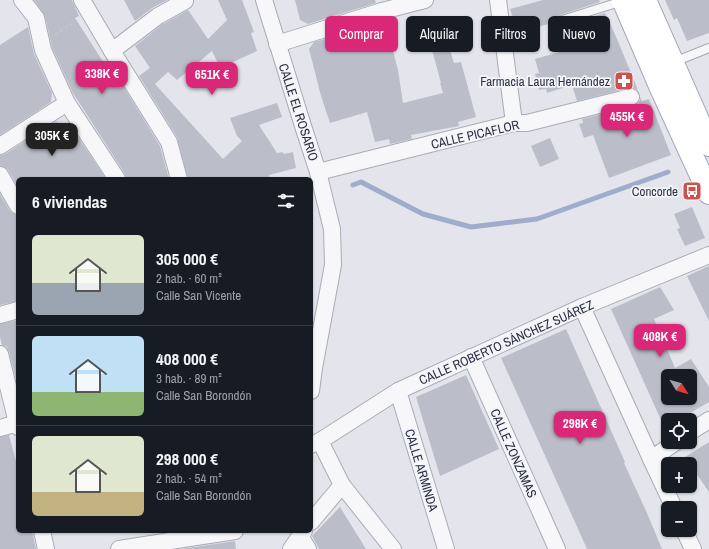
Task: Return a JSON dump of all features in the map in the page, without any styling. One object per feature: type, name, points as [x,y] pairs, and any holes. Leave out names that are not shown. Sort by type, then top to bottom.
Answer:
[{"type":"main road","points":[[645,0],[709,145]]},
{"type":"main road","points":[[623,1],[709,193]]},
{"type":"street","points":[[22,0],[36,18],[43,50],[68,103],[115,177]]},
{"type":"street","name":"CALLE EL ROSARIO","points":[[264,0],[318,172],[332,229],[333,265],[313,376]]},
{"type":"street","points":[[277,44],[381,5],[425,0]]},
{"type":"street","points":[[498,0],[514,123]]},
{"type":"street","points":[[112,51],[158,16],[185,1]]},
{"type":"street","points":[[86,6],[112,51],[169,142],[178,177]]},
{"type":"street","name":"CALLE PICAFLOR","points":[[318,172],[514,123],[527,123],[631,97]]},
{"type":"street","points":[[0,146],[68,103]]},
{"type":"street","points":[[0,176],[16,203]]},
{"type":"street","name":"CALLE ROBERTO SÁNCHEZ SUÁREZ","points":[[315,443],[398,391],[582,306],[709,255]]},
{"type":"street","points":[[582,306],[671,501]]},
{"type":"street","points":[[0,315],[16,311]]},
{"type":"street","points":[[0,354],[16,417]]},
{"type":"street","name":"CALLE ZONZAMAS","points":[[471,357],[557,549]]},
{"type":"street","name":"CALLE ARMINDA","points":[[398,391],[446,549]]},
{"type":"street","points":[[697,428],[709,420]]},
{"type":"street","points":[[0,428],[16,425]]},
{"type":"street","points":[[315,443],[342,485],[393,549]]},
{"type":"street","points":[[651,459],[666,449]]},
{"type":"street","points":[[313,520],[342,485]]},
{"type":"street","points":[[42,533],[46,549]]},
{"type":"street","points":[[119,549],[204,539],[227,533]]},
{"type":"street","points":[[687,537],[693,549]]},
{"type":"lane","points":[[575,16],[623,1]]},
{"type":"lane","points":[[673,62],[709,48]]},
{"type":"path","points":[[41,44],[86,6]]},
{"type":"building","points":[[34,0],[72,0],[79,16],[75,18],[120,88],[123,86],[160,146],[168,177],[126,177],[73,93],[52,47],[45,16]]},
{"type":"building","points":[[124,0],[167,0],[152,8],[135,21]]},
{"type":"building","points":[[218,0],[242,0],[254,32],[251,33],[257,51],[220,68],[212,51],[177,80],[168,72],[155,84],[223,159],[242,141],[237,136],[230,118],[277,103],[282,117],[259,125],[277,153],[282,152],[284,154],[293,152],[296,168],[269,175],[270,177],[187,177],[177,137],[139,76],[150,68],[135,46],[163,24],[188,10],[208,39],[227,20]]},
{"type":"building","points":[[295,0],[375,0],[376,3],[334,16],[325,16],[325,19],[308,24],[300,20]]},
{"type":"building","points":[[543,0],[599,0],[600,2],[559,16],[548,16],[548,24],[540,26],[540,16],[512,16],[510,9]]},
{"type":"building","points":[[665,0],[709,0],[709,33],[687,41],[677,18],[674,20]]},
{"type":"building","points":[[605,13],[606,16],[595,16]]},
{"type":"building","points":[[610,23],[638,90],[629,88],[577,101],[572,85],[547,93],[546,89],[539,90],[535,74],[539,73],[535,59],[560,52],[610,52]]},
{"type":"building","points":[[28,27],[34,54],[52,93],[51,102],[0,135],[0,45]]},
{"type":"building","points":[[325,39],[325,52],[393,52],[398,70],[403,103],[443,93],[433,52],[451,52],[454,63],[461,62],[476,117],[458,122],[459,126],[411,135],[412,139],[390,144],[389,139],[375,142],[367,112],[330,123],[321,96],[309,49],[314,42]]},
{"type":"building","points":[[640,97],[642,101],[649,99],[671,155],[609,178],[593,135],[584,138],[579,124],[583,123],[582,119],[634,106],[638,104]]},
{"type":"building","points":[[55,122],[70,125],[105,177],[16,177],[16,184],[8,170],[0,166],[0,155],[5,154]]},
{"type":"building","points":[[550,138],[559,159],[540,167],[531,146]]},
{"type":"building","points":[[0,194],[10,211],[16,214],[16,301],[0,305]]},
{"type":"building","points":[[692,207],[705,238],[685,246],[677,229],[680,228],[674,214]]},
{"type":"building","points":[[709,266],[709,321],[687,276]]},
{"type":"building","points":[[660,287],[674,310],[654,319],[675,368],[691,359],[709,387],[709,402],[690,413],[661,413],[661,420],[611,309]]},
{"type":"building","points":[[16,320],[16,379],[7,347],[2,345],[0,337],[0,324]]},
{"type":"building","points":[[566,329],[662,549],[587,549],[501,358]]},
{"type":"building","points":[[466,375],[499,449],[440,476],[416,397]]},
{"type":"building","points":[[9,435],[16,461],[16,533],[32,533],[36,549],[0,549],[0,437]]},
{"type":"building","points":[[709,442],[709,492],[697,474],[697,457],[685,457]]},
{"type":"building","points":[[340,507],[366,549],[319,549],[312,536]]},
{"type":"building","points":[[235,541],[236,549],[181,549]]},
{"type":"waterway","points":[[353,185],[361,182],[423,214],[471,227],[537,219],[668,172]]},
{"type":"place","name":"Farmacia Laura Hernández","points":[[624,81]]},
{"type":"place","name":"Concorde","points":[[692,191]]}]
